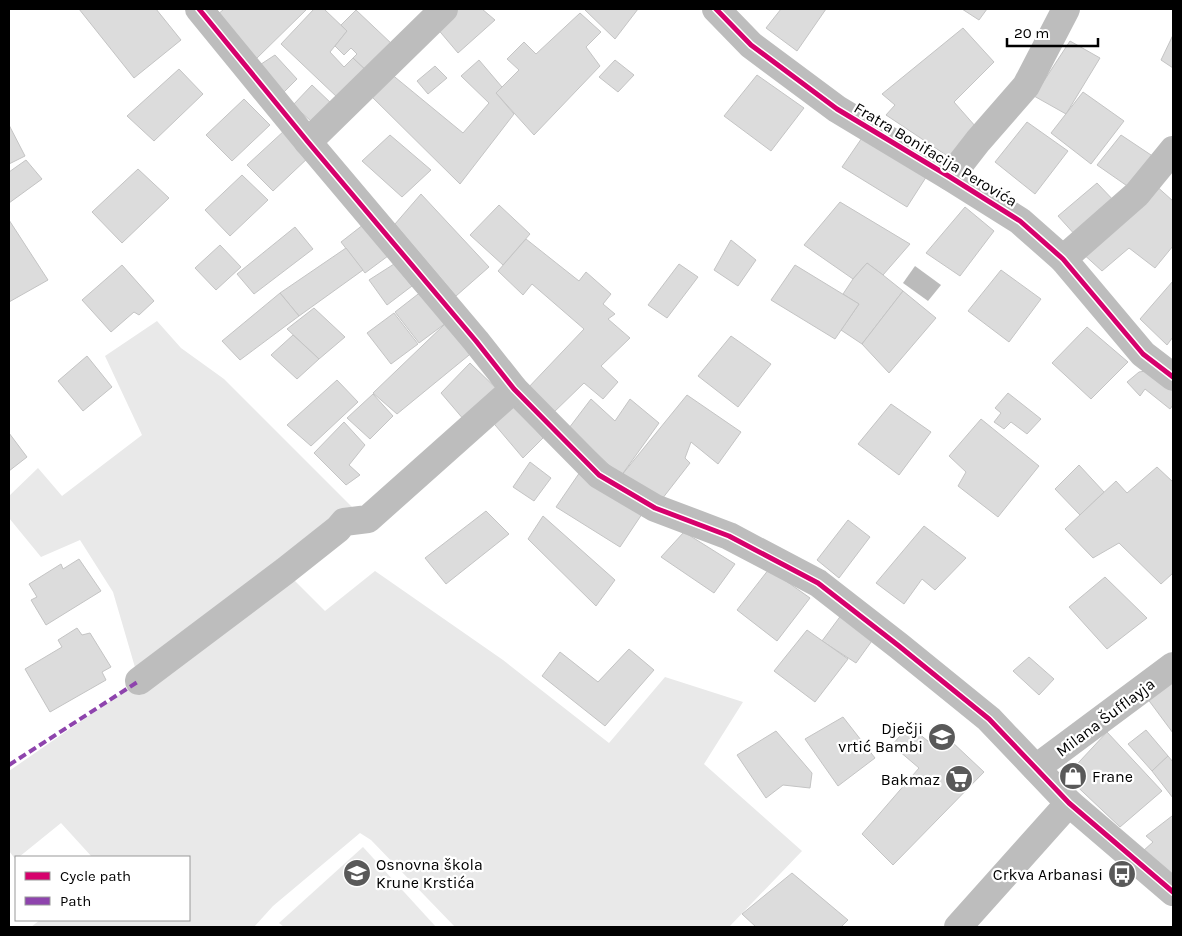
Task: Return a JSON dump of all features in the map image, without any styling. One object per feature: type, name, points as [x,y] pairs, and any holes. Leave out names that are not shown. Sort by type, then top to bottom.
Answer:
[{"type":"street","points":[[199,9],[514,389],[598,475],[655,508],[729,536],[818,583],[990,719],[1069,803],[1173,892]]},
{"type":"street","points":[[308,142],[444,9]]},
{"type":"street","name":"Fratra Bonifacija Perovića","points":[[716,9],[751,45],[837,108],[950,176],[1020,221],[1063,259],[1143,354],[1173,377]]},
{"type":"street","points":[[950,176],[1026,86],[1066,9]]},
{"type":"street","points":[[1063,259],[1137,194],[1173,150]]},
{"type":"street","points":[[139,681],[285,572],[344,522],[368,519],[514,389]]},
{"type":"street","name":"Milana Šufflayja","points":[[1036,768],[1173,666]]},
{"type":"street","points":[[958,927],[1069,803]]},
{"type":"shaded area","points":[[915,266],[941,285],[928,301],[903,283]]},
{"type":"shaded area","points":[[157,321],[181,348],[224,379],[355,510],[285,571],[325,611],[375,571],[503,660],[609,743],[665,677],[743,702],[704,764],[802,851],[729,927],[455,927],[371,840],[360,833],[273,906],[254,927],[31,927],[39,921],[190,921],[190,856],[91,856],[61,823],[20,856],[15,856],[15,859],[9,851],[9,771],[139,681],[113,592],[80,540],[41,557],[9,518],[9,496],[38,468],[62,496],[142,435],[105,356]]},
{"type":"shaded area","name":"Osnovna škola Krune Krstića","points":[[363,847],[436,927],[284,927],[279,923]]},
{"type":"building","points":[[79,9],[156,9],[181,40],[134,78]]},
{"type":"building","points":[[224,9],[307,9],[256,59],[217,15]]},
{"type":"building","points":[[314,9],[324,9],[347,31],[330,52],[344,67],[353,58],[367,71],[338,98],[281,44]]},
{"type":"building","points":[[456,9],[482,9],[495,20],[458,53],[436,27]]},
{"type":"building","points":[[584,9],[638,9],[615,39]]},
{"type":"building","points":[[781,9],[826,9],[797,51],[766,28]]},
{"type":"building","points":[[962,9],[987,9],[979,20]]},
{"type":"building","points":[[356,10],[393,45],[367,71],[353,58],[357,54],[351,48],[344,55],[335,46],[347,31],[341,25]]},
{"type":"building","points":[[580,13],[601,32],[586,47],[600,66],[534,135],[496,93],[519,70],[507,59],[524,42],[536,54]]},
{"type":"building","points":[[963,28],[994,62],[954,102],[976,127],[952,159],[886,115],[895,105],[882,94]]},
{"type":"building","points":[[1173,35],[1173,68],[1161,60]]},
{"type":"building","points":[[1070,41],[1100,58],[1066,114],[1034,96]]},
{"type":"building","points":[[275,55],[297,79],[280,96],[255,68]]},
{"type":"building","points":[[479,60],[502,87],[496,93],[514,114],[460,184],[367,92],[390,73],[463,133],[489,103],[461,76]]},
{"type":"building","points":[[615,60],[634,75],[618,92],[599,77]]},
{"type":"building","points":[[435,66],[447,78],[428,94],[417,81]]},
{"type":"building","points":[[179,69],[203,94],[154,141],[127,116]]},
{"type":"building","points":[[757,75],[804,108],[771,151],[724,116]]},
{"type":"building","points":[[312,85],[332,104],[312,122],[293,105]]},
{"type":"building","points":[[1083,92],[1124,121],[1091,164],[1051,133]]},
{"type":"building","points":[[244,99],[270,125],[232,161],[206,135]]},
{"type":"building","points":[[1027,122],[1068,151],[1035,194],[995,162]]},
{"type":"building","points":[[9,125],[25,156],[9,164]]},
{"type":"building","points":[[285,130],[310,156],[273,191],[247,165]]},
{"type":"building","points":[[866,132],[930,171],[907,207],[842,167]]},
{"type":"building","points":[[390,135],[431,170],[402,197],[362,161]]},
{"type":"building","points":[[1121,135],[1157,159],[1133,190],[1097,165]]},
{"type":"building","points":[[26,160],[42,179],[9,203],[9,172]]},
{"type":"building","points":[[138,169],[169,198],[122,243],[92,212]]},
{"type":"building","points":[[242,175],[268,200],[230,236],[205,210]]},
{"type":"building","points":[[1097,183],[1117,204],[1077,237],[1058,216]]},
{"type":"building","points":[[1154,184],[1173,201],[1173,246],[1155,268],[1129,248],[1102,271],[1081,252]]},
{"type":"building","points":[[421,194],[489,267],[456,296],[395,224]]},
{"type":"building","points":[[840,202],[910,244],[883,275],[867,263],[853,279],[804,245]]},
{"type":"building","points":[[499,205],[530,234],[503,265],[470,235]]},
{"type":"building","points":[[965,207],[994,231],[960,276],[926,253]]},
{"type":"building","points":[[9,220],[48,280],[9,302]]},
{"type":"building","points":[[368,221],[392,253],[365,273],[341,242]]},
{"type":"building","points":[[295,227],[313,249],[254,294],[237,274]]},
{"type":"building","points":[[526,239],[579,281],[586,272],[611,294],[603,304],[615,314],[608,319],[630,338],[601,366],[618,382],[603,399],[584,383],[551,415],[526,390],[584,329],[532,284],[523,295],[498,271]]},
{"type":"building","points":[[731,240],[756,260],[738,286],[714,270]]},
{"type":"building","points":[[220,245],[241,267],[216,290],[195,268]]},
{"type":"building","points":[[346,248],[363,270],[299,316],[280,293]]},
{"type":"building","points":[[867,263],[903,291],[862,344],[841,330],[859,304],[843,294]]},
{"type":"building","points":[[394,264],[412,286],[387,305],[369,280]]},
{"type":"building","points":[[679,264],[698,277],[667,318],[648,305]]},
{"type":"building","points":[[122,265],[154,301],[139,315],[134,312],[111,332],[82,300]]},
{"type":"building","points":[[795,265],[859,304],[835,339],[771,300]]},
{"type":"building","points":[[1001,270],[1041,299],[1009,342],[968,311]]},
{"type":"building","points":[[1173,281],[1173,337],[1167,345],[1140,319]]},
{"type":"building","points":[[422,291],[446,323],[419,343],[395,312]]},
{"type":"building","points":[[903,291],[936,318],[889,373],[862,344]]},
{"type":"building","points":[[280,293],[299,316],[240,360],[222,341]]},
{"type":"building","points":[[314,308],[345,337],[319,359],[287,329]]},
{"type":"building","points":[[394,313],[418,344],[391,364],[367,333]]},
{"type":"building","points":[[446,323],[474,351],[397,414],[373,393]]},
{"type":"building","points":[[1087,327],[1128,362],[1091,399],[1052,363]]},
{"type":"building","points":[[293,335],[319,359],[297,379],[271,355]]},
{"type":"building","points":[[731,336],[771,364],[738,407],[698,376]]},
{"type":"building","points":[[87,356],[112,387],[83,411],[58,381]]},
{"type":"building","points":[[470,363],[500,392],[465,421],[441,393]]},
{"type":"building","points":[[1159,369],[1173,382],[1173,405],[1170,409],[1145,389],[1140,396],[1127,382],[1139,372]]},
{"type":"building","points":[[337,380],[358,402],[311,446],[287,425]]},
{"type":"building","points":[[1008,393],[1041,419],[1027,434],[1011,422],[1004,429],[994,422],[1001,413],[995,408]]},
{"type":"building","points":[[373,394],[393,416],[370,439],[347,418]]},
{"type":"building","points":[[687,395],[741,432],[718,464],[691,442],[685,458],[690,463],[662,499],[621,476]]},
{"type":"building","points":[[591,399],[615,421],[630,399],[659,423],[621,476],[569,428]]},
{"type":"building","points":[[511,401],[543,438],[523,458],[490,419]]},
{"type":"building","points":[[891,404],[931,432],[899,475],[858,444]]},
{"type":"building","points":[[981,419],[1039,466],[998,517],[958,486],[966,472],[949,456]]},
{"type":"building","points":[[344,422],[365,445],[349,465],[360,475],[346,485],[314,453]]},
{"type":"building","points":[[9,433],[27,457],[9,471]]},
{"type":"building","points":[[530,462],[551,478],[534,501],[513,487]]},
{"type":"building","points":[[1079,465],[1104,492],[1080,515],[1055,489]]},
{"type":"building","points":[[1157,467],[1173,482],[1173,573],[1161,584],[1119,543],[1093,558],[1065,529],[1116,481],[1127,493]]},
{"type":"building","points":[[580,472],[644,511],[620,547],[556,507]]},
{"type":"building","points":[[486,511],[509,534],[446,584],[425,558]]},
{"type":"building","points":[[543,516],[615,580],[596,606],[528,539]]},
{"type":"building","points":[[848,520],[870,537],[839,578],[817,560]]},
{"type":"building","points":[[924,526],[966,558],[935,590],[922,579],[904,604],[876,583]]},
{"type":"building","points":[[684,532],[735,564],[714,593],[661,557]]},
{"type":"building","points":[[79,559],[101,591],[46,625],[31,600],[37,597],[29,584],[61,564],[63,569]]},
{"type":"building","points":[[769,569],[810,598],[777,641],[737,610]]},
{"type":"building","points":[[1105,577],[1147,618],[1107,649],[1069,607]]},
{"type":"building","points":[[842,614],[874,638],[856,663],[822,641]]},
{"type":"building","points":[[77,628],[82,635],[90,633],[111,667],[102,672],[106,680],[50,712],[25,669],[62,647],[58,640]]},
{"type":"building","points":[[807,630],[848,659],[815,702],[774,671]]},
{"type":"building","points":[[629,649],[654,670],[605,726],[542,676],[560,652],[598,682]]},
{"type":"building","points":[[1029,657],[1054,679],[1039,695],[1013,671]]},
{"type":"building","points":[[1173,679],[1173,733],[1147,698]]},
{"type":"building","points":[[843,717],[875,758],[838,786],[805,739]]},
{"type":"building","points":[[909,726],[938,749],[951,741],[984,772],[893,865],[862,834],[919,768],[892,745]]},
{"type":"building","points":[[1146,730],[1168,756],[1152,771],[1128,744]]},
{"type":"building","points":[[776,731],[812,773],[810,788],[783,785],[766,798],[737,755]]},
{"type":"building","points":[[1107,732],[1162,791],[1120,827],[1066,776]]},
{"type":"building","points":[[1168,756],[1173,762],[1173,798],[1152,771]]},
{"type":"building","points":[[1172,816],[1173,877],[1143,851],[1153,842],[1146,836]]},
{"type":"building","points":[[792,873],[848,920],[841,927],[756,927],[742,914]]},
{"type":"marked path","points":[[9,765],[139,681]]},
{"type":"cycle path","points":[[199,9],[514,389],[599,475],[655,508],[729,536],[818,583],[989,719],[1069,803],[1173,892]]},
{"type":"cycle path","points":[[716,9],[751,45],[837,109],[1020,221],[1063,259],[1143,354],[1173,377]]},
{"type":"place","name":"Dječji vrtić Bambi","points":[[942,737]]},
{"type":"place","name":"Frane","points":[[1073,776]]},
{"type":"place","name":"Bakmaz","points":[[959,779]]},
{"type":"place","name":"Osnovna škola Krune Krstića","points":[[357,873]]},
{"type":"place","name":"Crkva Arbanasi","points":[[1122,874]]}]
